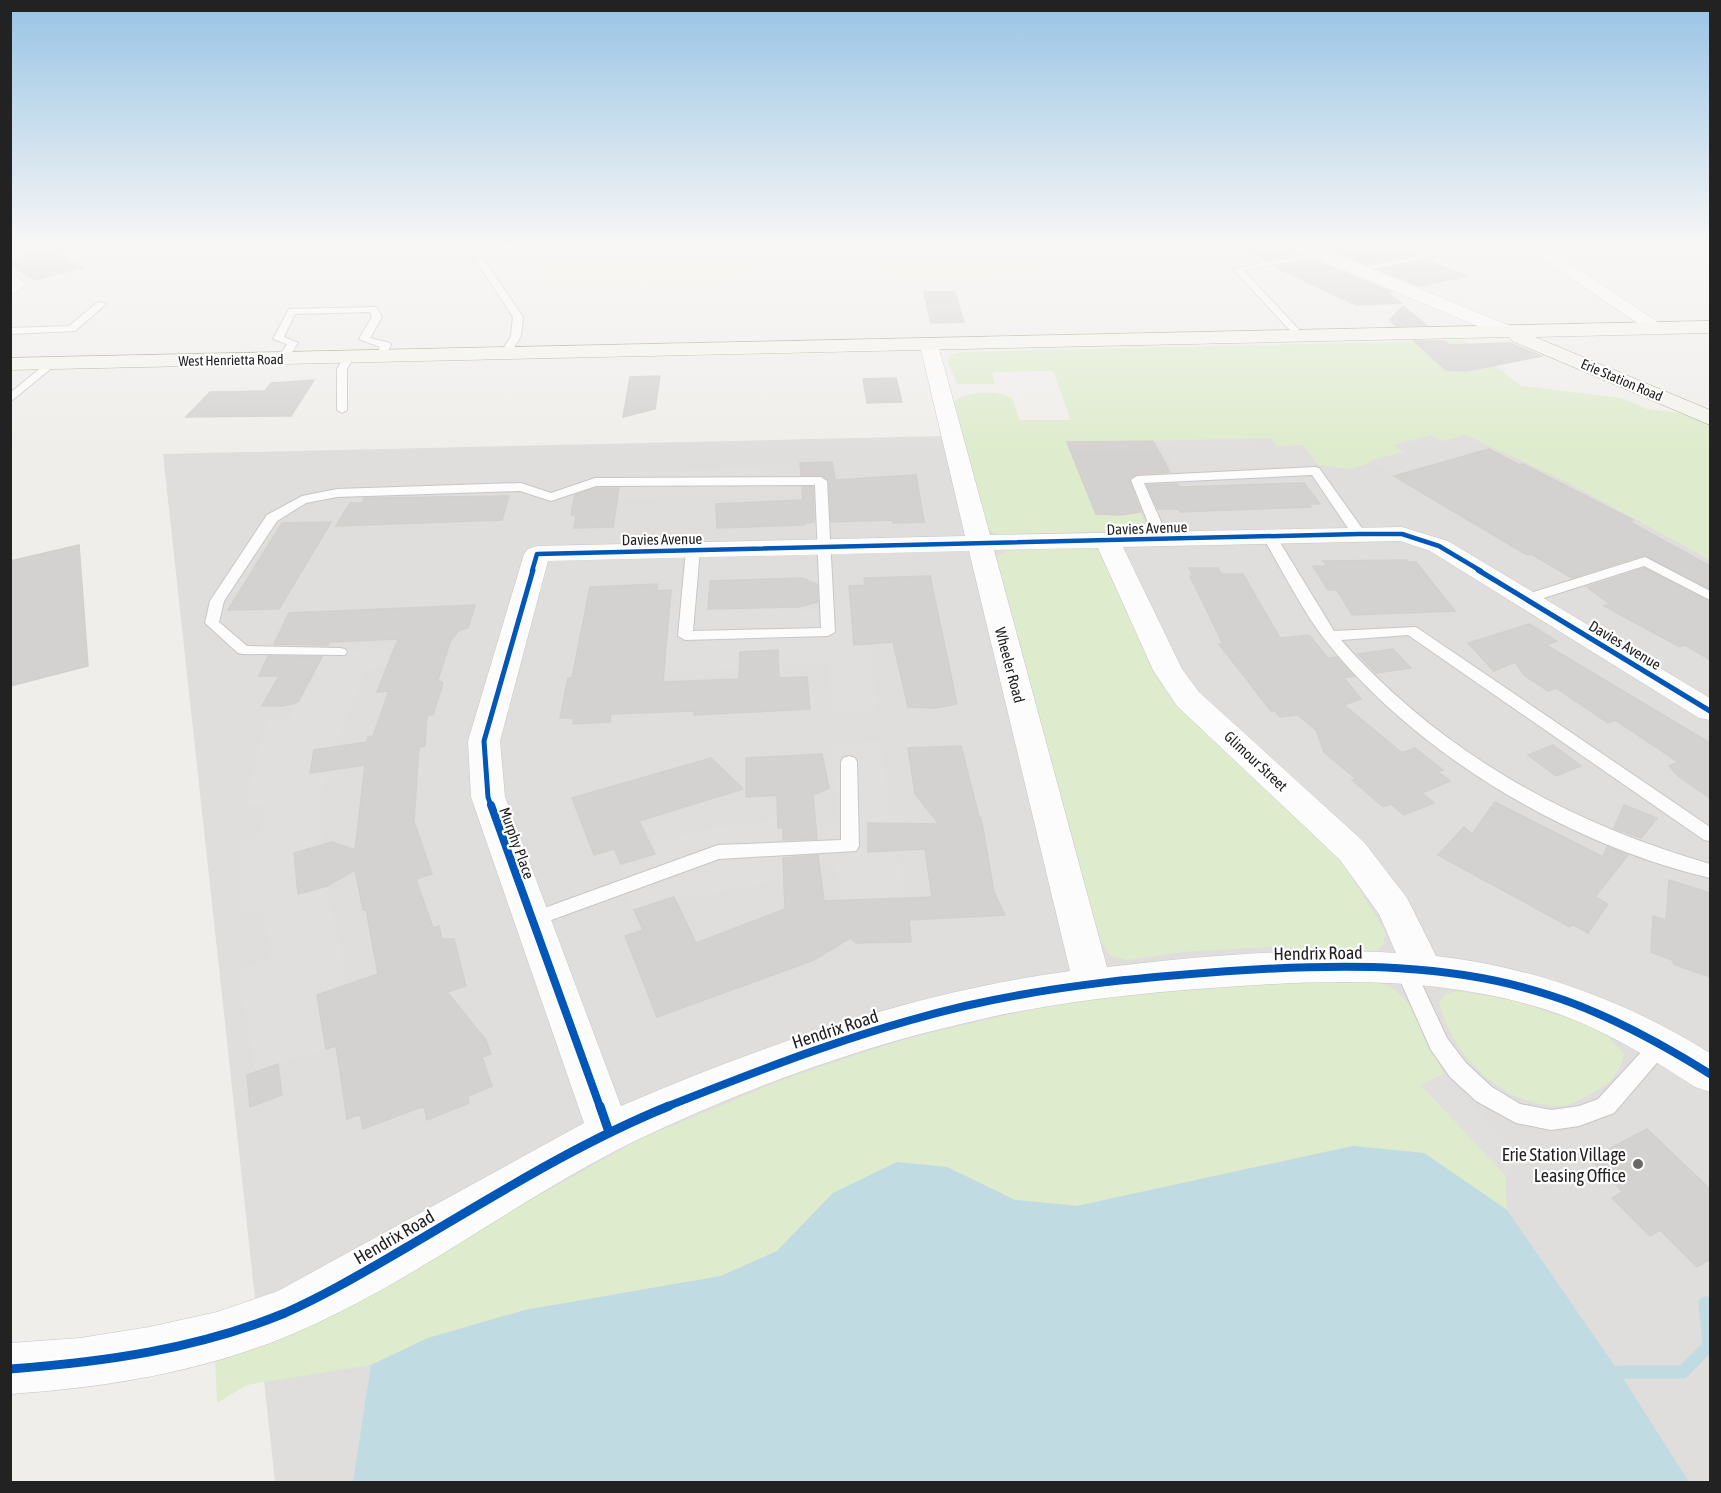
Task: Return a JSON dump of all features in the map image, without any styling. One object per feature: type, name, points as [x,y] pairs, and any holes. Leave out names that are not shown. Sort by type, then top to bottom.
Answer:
[{"type":"main road","name":"West Henrietta Road","points":[[10,364],[1710,327]]},
{"type":"main road","name":"Erie Station Road","points":[[1508,332],[1710,418]]},
{"type":"street","name":"Erie Station Road","points":[[1466,315],[1508,332]]},
{"type":"street","points":[[1637,315],[1659,329]]},
{"type":"street","name":"Wheeler Road","points":[[928,345],[1093,985]]},
{"type":"street","name":"Davies Avenue","points":[[537,554],[1402,534],[1439,546],[1710,711]]},
{"type":"street","name":"Glimour Street","points":[[1106,541],[1116,555],[1168,670],[1188,699],[1352,851],[1394,908],[1414,970]]},
{"type":"street","name":"Murphy Place","points":[[537,554],[484,741],[488,797],[609,1132]]},
{"type":"street","name":"Hendrix Road","points":[[10,1369],[143,1356],[234,1331],[285,1312],[338,1286],[609,1132],[758,1069],[877,1030],[965,1006],[1093,985],[1281,968],[1414,970],[1458,974],[1521,987],[1575,1003],[1662,1044],[1710,1074]]},
{"type":"lane","points":[[10,331],[72,329],[89,315]]},
{"type":"lane","points":[[283,358],[293,343],[278,339],[290,315]]},
{"type":"lane","points":[[377,315],[378,317],[364,339],[386,345],[381,356]]},
{"type":"lane","points":[[505,354],[516,336],[516,315]]},
{"type":"lane","points":[[1280,315],[1301,337]]},
{"type":"lane","points":[[342,410],[342,369],[349,357]]},
{"type":"lane","points":[[10,399],[53,363]]},
{"type":"lane","points":[[1162,540],[1137,480],[1315,471],[1359,534]]},
{"type":"lane","points":[[340,652],[243,650],[212,624],[217,601],[272,518],[302,500],[337,494],[521,487],[551,497],[595,482],[821,481],[828,632],[685,636],[693,550]]},
{"type":"lane","points":[[1269,536],[1330,636],[1366,677],[1404,713],[1465,759],[1538,802],[1669,861],[1710,871]]},
{"type":"lane","points":[[1526,599],[1645,561],[1710,596]]},
{"type":"lane","points":[[1330,636],[1411,630],[1710,835]]},
{"type":"lane","points":[[532,920],[718,852],[850,846],[849,762]]},
{"type":"lane","points":[[1414,970],[1439,1044],[1458,1070],[1484,1094],[1516,1113],[1551,1120],[1579,1116],[1606,1106],[1662,1044]]},
{"type":"shaded area","points":[[1426,425],[1493,432],[1710,549],[1710,1482],[275,1482],[163,454]]},
{"type":"shaded area","points":[[1431,435],[1443,441],[1466,435],[1493,448],[1394,476],[1369,461],[1404,452],[1393,445]]},
{"type":"shaded area","points":[[1248,439],[1255,448],[1303,445],[1322,470],[1178,474],[1169,457],[1140,458],[1153,441]]},
{"type":"shaded area","points":[[800,465],[801,476],[813,476],[815,494],[617,500],[618,472]]},
{"type":"shaded area","points":[[703,588],[701,610],[705,611],[799,607],[801,610],[810,612],[820,608],[820,602],[870,600],[852,628],[854,645],[870,644],[877,710],[831,711],[829,665],[779,666],[778,651],[741,652],[740,669],[668,671],[667,633],[644,609],[675,608],[676,590]]},
{"type":"shaded area","points":[[397,648],[390,655],[384,667],[366,669],[335,747],[314,750],[310,773],[327,771],[318,804],[323,845],[299,894],[327,886],[348,984],[317,995],[326,1049],[256,1071],[237,970],[268,958],[272,950],[261,908],[240,912],[239,841],[251,838],[262,830],[264,804],[245,805],[263,729],[269,720],[289,719],[315,670],[268,672],[279,651],[340,652]]},
{"type":"shaded area","points":[[880,740],[891,823],[868,824],[868,852],[897,852],[906,898],[842,900],[834,863],[783,862],[783,880],[688,898],[668,899],[634,910],[629,899],[621,864],[654,854],[651,845],[701,830],[778,819],[779,828],[839,825],[831,744]]},
{"type":"shaded area","points":[[1444,1074],[1528,1162],[1505,1175],[1421,1085]]},
{"type":"green space","points":[[1464,340],[1521,386],[1621,398],[1647,409],[1682,413],[1710,425],[1710,560],[1567,482],[1466,435],[1443,441],[1394,446],[1405,452],[1350,469],[1318,465],[1303,445],[1276,446],[1271,438],[1068,443],[1096,514],[1120,515],[1137,512],[1135,508],[1140,510],[1145,528],[997,535],[987,528],[953,402],[973,394],[1006,395],[1012,398],[1020,420],[1071,420],[1053,371],[992,372],[995,384],[957,384],[948,361],[950,355],[961,352]]},
{"type":"green space","points":[[1092,547],[1108,555],[1160,682],[1180,704],[1336,851],[1386,933],[1383,944],[1377,951],[1269,947],[1182,952],[1128,960],[1111,956],[1101,943],[994,558],[1007,551]]},
{"type":"green space","points":[[1316,981],[1379,983],[1395,990],[1404,999],[1420,1024],[1444,1074],[1421,1085],[1505,1175],[1507,1210],[1424,1153],[1353,1146],[1077,1206],[1015,1200],[947,1167],[833,1193],[777,1251],[721,1276],[525,1310],[428,1338],[371,1365],[247,1385],[217,1403],[215,1357],[299,1329],[640,1139],[787,1078],[905,1039],[1040,1007],[1185,987]]},
{"type":"green space","points":[[1457,991],[1513,1000],[1602,1030],[1624,1054],[1619,1068],[1603,1087],[1568,1105],[1539,1104],[1518,1097],[1483,1074],[1455,1041],[1439,1002],[1446,994]]},
{"type":"water","points":[[1353,1146],[1424,1153],[1507,1210],[1619,1372],[1689,1482],[353,1482],[371,1365],[428,1338],[525,1310],[721,1276],[777,1251],[833,1193],[897,1162],[947,1167],[1015,1200],[1077,1206]]},
{"type":"building","points":[[929,315],[962,315],[964,322],[931,323]]},
{"type":"building","points":[[1395,315],[1413,315],[1426,325],[1396,326],[1390,320]]},
{"type":"building","points":[[1414,341],[1444,341],[1449,345],[1510,343],[1542,356],[1466,371],[1446,370]]},
{"type":"building","points":[[660,376],[655,409],[623,417],[630,377]]},
{"type":"building","points":[[896,378],[902,402],[867,403],[863,379]]},
{"type":"building","points":[[314,380],[291,416],[186,417],[210,392],[265,391],[271,383]]},
{"type":"building","points":[[1153,441],[1170,472],[1137,474],[1129,479],[1141,512],[1120,515],[1096,514],[1067,442]]},
{"type":"building","points":[[1489,449],[1633,520],[1628,521],[1710,566],[1710,589],[1644,555],[1572,578],[1531,554],[1527,555],[1394,476]]},
{"type":"building","points":[[832,462],[835,480],[916,475],[924,522],[893,523],[893,520],[831,522],[829,481],[821,475],[801,475],[800,463]]},
{"type":"building","points":[[1304,483],[1320,504],[1309,504],[1311,507],[1180,512],[1179,509],[1158,509],[1147,485],[1177,484],[1179,487]]},
{"type":"building","points":[[802,487],[813,487],[814,522],[805,525],[717,528],[716,504],[803,500]]},
{"type":"building","points":[[596,488],[619,488],[613,527],[574,528],[576,515],[571,515],[575,495]]},
{"type":"building","points":[[509,496],[502,520],[336,526],[350,503],[362,503],[364,498]]},
{"type":"building","points":[[331,522],[279,609],[228,610],[282,523]]},
{"type":"building","points":[[79,545],[88,666],[10,686],[10,561]]},
{"type":"building","points":[[1407,560],[1416,562],[1455,611],[1352,615],[1337,590],[1328,590],[1313,566],[1327,566],[1323,561]]},
{"type":"building","points":[[1189,568],[1218,568],[1221,574],[1243,574],[1280,638],[1309,635],[1328,658],[1337,657],[1354,676],[1344,678],[1361,699],[1344,705],[1402,753],[1415,748],[1443,770],[1438,772],[1450,781],[1422,793],[1434,803],[1404,815],[1391,804],[1383,807],[1352,780],[1356,779],[1324,752],[1316,730],[1298,715],[1280,717],[1275,711],[1271,711],[1219,644],[1223,644],[1190,576],[1193,576]]},
{"type":"building","points":[[1644,568],[1710,602],[1710,660],[1685,645],[1680,647],[1604,606],[1610,604],[1587,587]]},
{"type":"building","points":[[930,576],[957,704],[936,708],[908,707],[893,642],[854,645],[849,586],[865,585],[864,578]]},
{"type":"building","points":[[801,578],[817,584],[818,602],[799,607],[708,609],[710,581]]},
{"type":"building","points":[[657,584],[657,591],[671,590],[663,682],[739,679],[740,652],[778,650],[779,678],[807,677],[810,709],[694,715],[694,711],[611,714],[610,722],[573,724],[574,718],[560,718],[568,678],[572,678],[590,587]]},
{"type":"building","points":[[475,605],[468,628],[459,630],[450,642],[438,680],[443,683],[433,715],[427,715],[425,746],[419,747],[414,821],[432,874],[416,879],[433,928],[439,926],[442,939],[454,939],[466,986],[447,992],[486,1040],[491,1054],[482,1057],[492,1086],[468,1096],[469,1103],[427,1120],[424,1106],[363,1129],[360,1114],[347,1119],[336,1046],[326,1049],[317,995],[378,974],[366,909],[363,910],[355,870],[327,886],[298,894],[294,853],[332,842],[355,850],[365,765],[310,773],[314,750],[367,742],[368,737],[373,736],[389,691],[377,692],[398,639],[330,642],[328,645],[274,644],[289,613]]},
{"type":"building","points":[[1529,624],[1557,641],[1546,645],[1710,743],[1710,798],[1679,777],[1669,766],[1678,762],[1615,720],[1608,723],[1556,688],[1548,691],[1524,675],[1515,662],[1494,671],[1468,643]]},
{"type":"building","points":[[1393,649],[1411,668],[1376,673],[1358,654]]},
{"type":"building","points":[[268,656],[322,657],[298,702],[283,706],[262,706],[279,676],[259,676]]},
{"type":"building","points":[[1553,745],[1581,766],[1556,776],[1528,755]]},
{"type":"building","points":[[961,746],[981,818],[994,892],[1005,915],[909,920],[911,942],[856,943],[850,938],[814,960],[657,1017],[625,936],[643,930],[634,910],[674,897],[696,943],[785,909],[783,858],[818,855],[824,901],[932,897],[925,849],[868,852],[868,823],[939,824],[915,794],[908,748]]},
{"type":"building","points":[[822,754],[829,788],[813,795],[817,839],[783,840],[783,828],[778,828],[777,795],[746,797],[746,758]]},
{"type":"building","points":[[711,758],[743,789],[639,821],[655,854],[621,864],[614,849],[594,855],[572,798]]},
{"type":"building","points":[[1495,802],[1603,857],[1607,847],[1628,855],[1595,897],[1608,904],[1588,933],[1572,924],[1570,927],[1438,855],[1464,827],[1472,834]]},
{"type":"building","points":[[1624,805],[1657,818],[1641,838],[1614,828]]},
{"type":"building","points":[[1669,880],[1710,893],[1710,977],[1675,965],[1672,960],[1651,952],[1653,916],[1666,920]]},
{"type":"building","points":[[278,1064],[282,1095],[250,1107],[247,1075]]},
{"type":"building","points":[[1647,1129],[1710,1189],[1710,1259],[1697,1267],[1660,1230],[1650,1236],[1612,1198],[1623,1192],[1590,1159]]},
{"type":"waterway","points":[[1619,1372],[1683,1372],[1709,1345],[1705,1303],[1710,1303]]},
{"type":"cycle path","points":[[609,1132],[488,797],[484,741],[537,554],[1402,534],[1439,546],[1710,711]]},
{"type":"cycle path","points":[[10,1369],[80,1363],[149,1353],[217,1337],[251,1326],[324,1294],[552,1162],[642,1117],[831,1044],[932,1014],[1032,993],[1133,979],[1306,967],[1379,967],[1451,973],[1522,987],[1596,1012],[1666,1047],[1710,1074]]},
{"type":"place","name":"Erie Station Village Leasing Office","points":[[1638,1164]]}]
